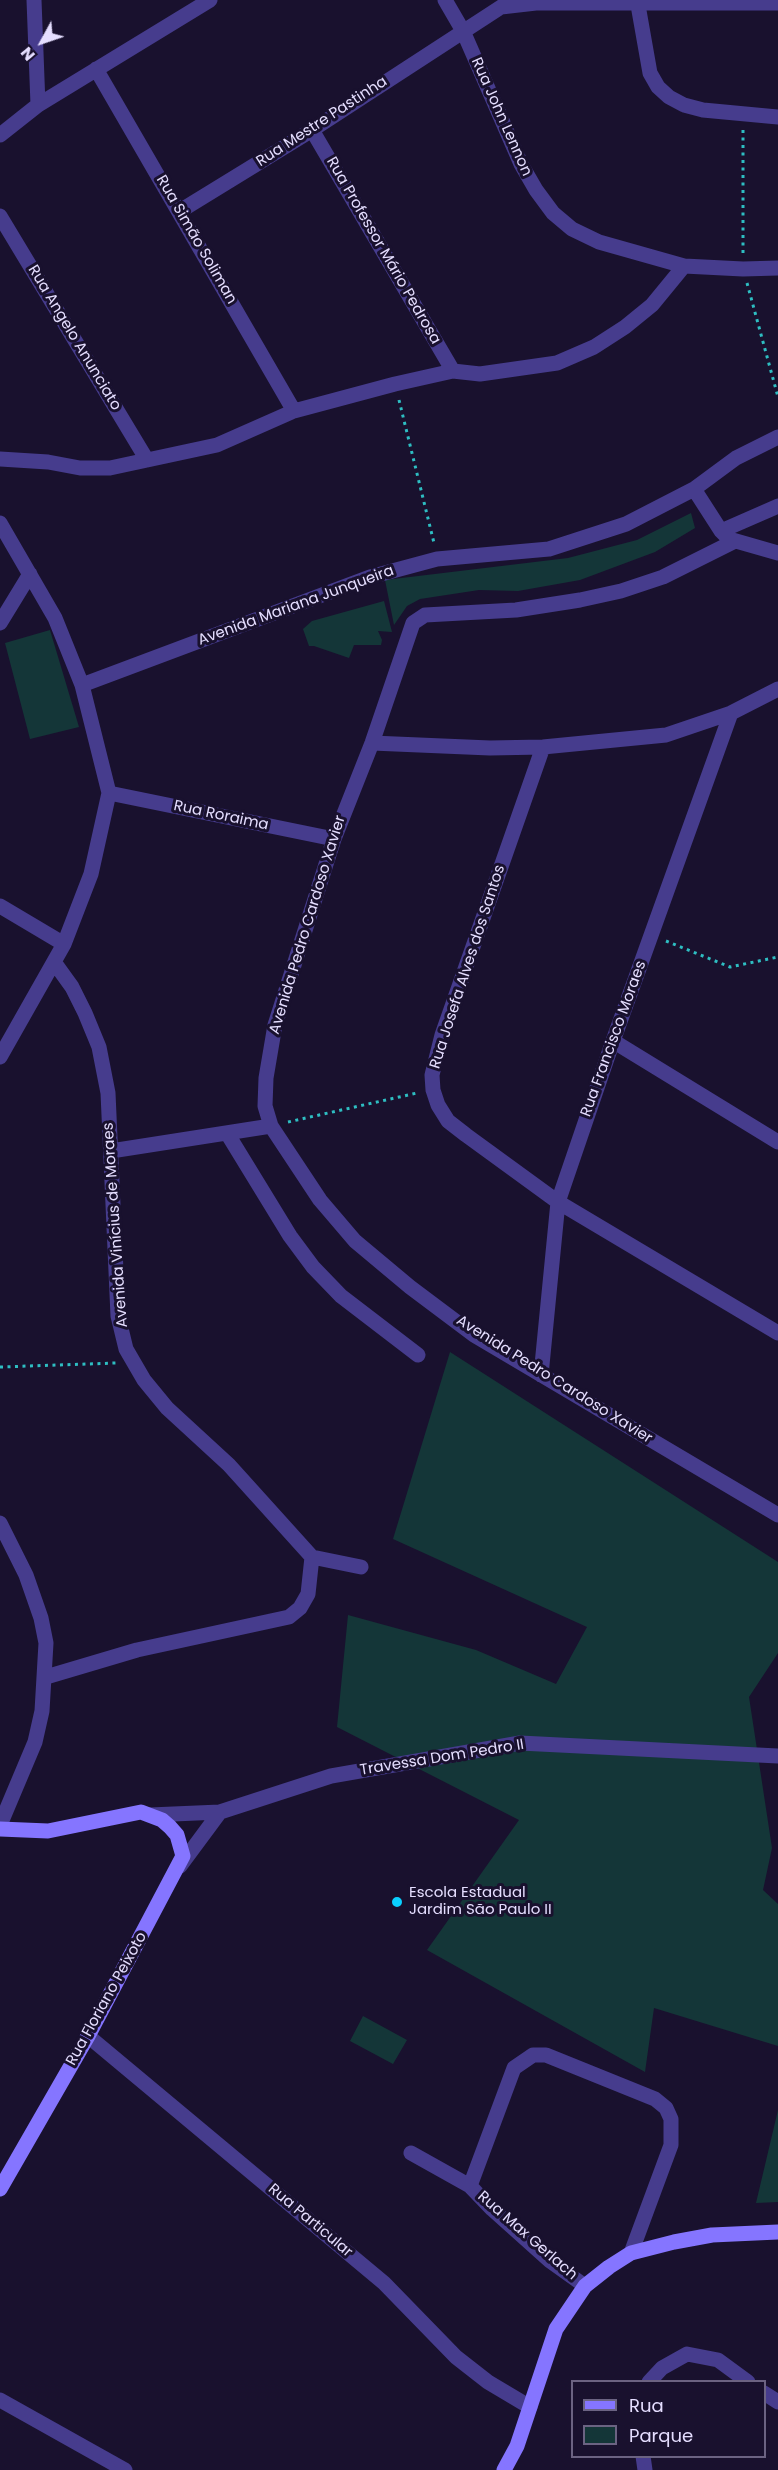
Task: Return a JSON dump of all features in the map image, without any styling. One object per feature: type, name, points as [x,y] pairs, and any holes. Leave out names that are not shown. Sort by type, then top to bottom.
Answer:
[{"type":"street","points":[[34,0],[38,105]]},
{"type":"street","points":[[0,135],[38,105],[210,0]]},
{"type":"street","name":"Rua John Lennon","points":[[445,0],[463,31],[521,164],[536,190],[554,213],[572,229],[599,242],[684,266],[778,268]]},
{"type":"street","name":"Rua Mestre Pastinha","points":[[180,212],[312,130],[501,7],[519,4],[778,3]]},
{"type":"street","points":[[638,4],[650,73],[658,87],[669,97],[684,105],[703,110],[778,117]]},
{"type":"street","name":"Rua Simão Soliman","points":[[96,69],[294,411]]},
{"type":"street","name":"Rua Professor Mário Pedrosa","points":[[312,130],[453,371]]},
{"type":"street","name":"Rua Angelo Anunciato","points":[[0,216],[147,460]]},
{"type":"street","points":[[0,459],[48,462],[80,468],[110,468],[217,445],[294,411],[395,384],[453,371],[480,374],[557,363],[594,347],[625,327],[652,305],[684,266]]},
{"type":"street","name":"Avenida Mariana Junqueira","points":[[82,685],[359,580],[437,559],[549,549],[626,524],[694,489],[736,458],[778,436]]},
{"type":"street","points":[[694,489],[721,531],[733,542],[778,553]]},
{"type":"street","points":[[721,531],[778,506]]},
{"type":"street","points":[[0,524],[55,618],[82,685],[109,793],[91,874],[64,944],[0,1058]]},
{"type":"street","name":"Avenida Pedro Cardoso Xavier","points":[[733,542],[663,577],[621,591],[516,610],[425,615],[416,620],[411,627],[372,743],[334,839],[275,1025],[266,1078],[265,1106],[271,1126],[320,1200],[355,1241],[410,1287],[474,1335],[778,1515]]},
{"type":"street","points":[[1,618],[30,574]]},
{"type":"street","points":[[372,743],[467,748],[543,747],[666,735],[731,713],[778,689]]},
{"type":"street","name":"Rua Francisco Moraes","points":[[542,1375],[558,1202],[613,1041],[731,713]]},
{"type":"street","name":"Rua Josefa Alves dos Santos","points":[[543,747],[442,1035],[432,1075],[433,1090],[438,1105],[448,1121],[558,1202],[778,1333]]},
{"type":"street","name":"Rua Roraima","points":[[109,793],[334,839]]},
{"type":"street","points":[[0,906],[64,944]]},
{"type":"street","name":"Avenida Vinícius de Moraes","points":[[54,962],[72,987],[99,1047],[108,1094],[118,1316],[126,1349],[133,1363],[167,1408],[230,1465],[312,1557]]},
{"type":"street","points":[[613,1041],[778,1142]]},
{"type":"street","points":[[111,1151],[271,1126]]},
{"type":"street","points":[[227,1133],[290,1236],[313,1268],[342,1296],[418,1355]]},
{"type":"street","points":[[0,1523],[26,1575],[41,1618],[46,1643],[46,1677],[35,1742],[0,1827]]},
{"type":"street","points":[[46,1677],[137,1650],[289,1617],[300,1608],[308,1594],[312,1557],[361,1567]]},
{"type":"street","name":"Travessa Dom Pedro II","points":[[0,1827],[48,1831],[141,1812],[150,1815],[220,1812],[331,1776],[520,1743],[778,1755]]},
{"type":"street","points":[[180,1866],[220,1812]]},
{"type":"street","points":[[150,1815],[162,1820],[177,1835],[183,1856],[180,1866]]},
{"type":"street","name":"Rua Floriano Peixoto","points":[[0,2189],[88,2036],[180,1866]]},
{"type":"street","name":"Rua Particular","points":[[88,2036],[384,2283],[456,2356],[488,2382],[530,2407]]},
{"type":"street","name":"Rua Max Gerlach","points":[[470,2186],[514,2068],[533,2055],[546,2055],[656,2099],[666,2108],[671,2119],[670,2145],[631,2253]]},
{"type":"street","name":"Rua Max Gerlach","points":[[411,2153],[470,2186],[550,2261],[585,2286]]},
{"type":"street","points":[[504,2470],[517,2446],[556,2329],[585,2286],[631,2253],[674,2241],[712,2235],[778,2232]]},
{"type":"street","points":[[651,2380],[662,2368],[687,2354],[718,2360],[745,2380]]},
{"type":"street","points":[[0,2400],[125,2470]]},
{"type":"path","points":[[743,114],[743,269],[778,397]]},
{"type":"path","points":[[395,384],[437,559]]},
{"type":"path","points":[[651,935],[730,967],[778,957]]},
{"type":"path","points":[[271,1126],[433,1090]]},
{"type":"path","points":[[0,1367],[133,1363]]},
{"type":"green space","points":[[691,513],[695,528],[655,552],[580,580],[518,591],[479,590],[420,599],[407,606],[394,625],[385,580],[568,558],[637,540]]},
{"type":"green space","points":[[384,601],[392,632],[378,631],[382,640],[381,645],[354,645],[349,658],[309,646],[303,629],[312,621]]},
{"type":"green space","points":[[50,630],[79,727],[30,739],[5,643]]},
{"type":"green space","points":[[450,1352],[778,1562],[778,1653],[749,1697],[772,1848],[763,1890],[778,1904],[778,2046],[654,2008],[645,2072],[427,1950],[519,1820],[337,1727],[348,1615],[476,1650],[556,1684],[587,1627],[393,1539]]},
{"type":"green space","points":[[363,2016],[407,2040],[393,2064],[350,2041]]},
{"type":"green space","points":[[778,2110],[778,2202],[756,2203]]},
{"type":"place","name":"Escola Estadual Jardim São Paulo II","points":[[397,1902]]}]
